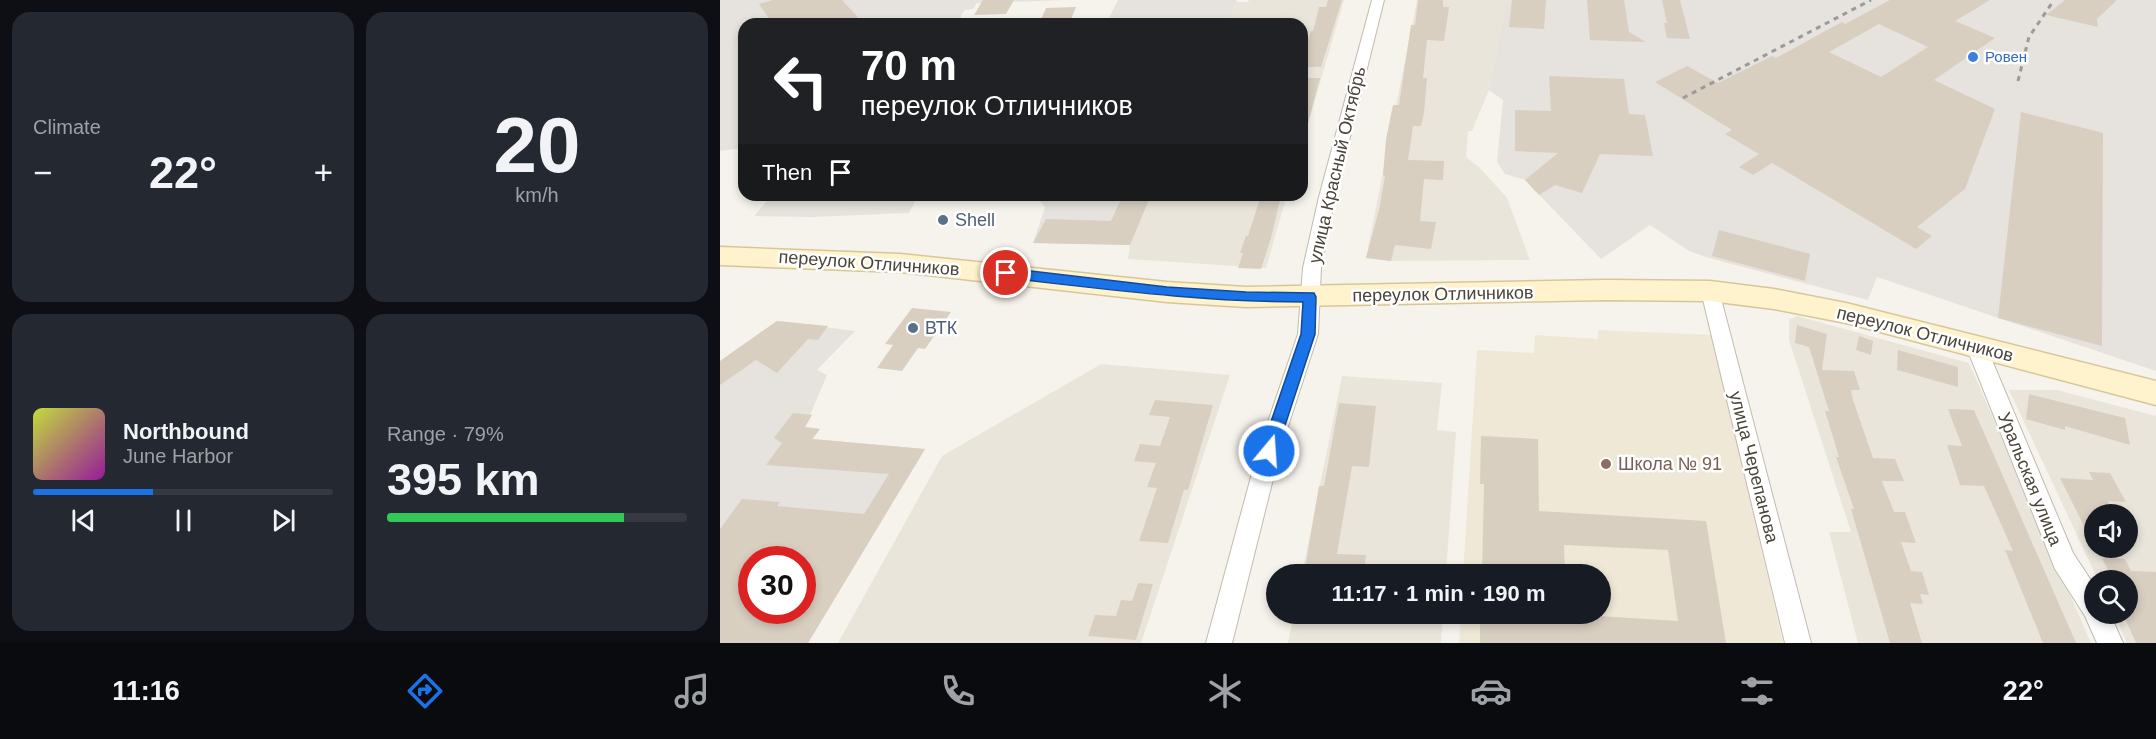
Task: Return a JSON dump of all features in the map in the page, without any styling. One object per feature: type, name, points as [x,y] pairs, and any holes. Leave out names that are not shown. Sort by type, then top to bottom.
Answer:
[{"type":"main road","name":"переулок Отличников","points":[[720,256],[900,263],[1167,292],[1246,297],[1616,290],[1710,291],[1774,299],[1846,313],[2156,393]]},
{"type":"street","name":"улица Красный Октябрь","points":[[1219,643],[1269,451],[1308,334],[1312,268],[1327,197],[1378,0]]},
{"type":"street","name":"улица Черепанова","points":[[1710,291],[1798,643]]},
{"type":"street","name":"Уральская улица","points":[[1976,346],[2064,561],[2084,592]]},
{"type":"street","points":[[2101,624],[2110,643]]},
{"type":"shaded area","points":[[720,0],[1065,0],[977,3],[973,9],[965,10],[961,18],[738,18],[738,149],[720,151]]},
{"type":"shaded area","points":[[1118,0],[1237,0],[1230,18],[1109,18]]},
{"type":"shaded area","points":[[1249,0],[1344,0],[1308,124],[1308,18],[1230,18],[1236,2],[1248,2]]},
{"type":"shaded area","points":[[1417,0],[1512,0],[1512,4],[1506,4],[1489,90],[1472,131],[1468,131],[1466,157],[1480,168],[1507,198],[1530,260],[1391,261],[1366,258]]},
{"type":"shaded area","points":[[1512,0],[2156,0],[2156,371],[1877,277],[1868,300],[1709,258],[1689,251],[1650,225],[1601,259],[1525,180],[1505,174],[1497,162],[1503,100],[1489,90],[1506,3],[1511,4]]},
{"type":"shaded area","points":[[767,201],[915,201],[909,213],[811,217],[754,216]]},
{"type":"shaded area","points":[[1040,201],[1148,201],[1130,245],[1033,243],[1045,207]]},
{"type":"shaded area","points":[[1148,201],[1285,201],[1266,268],[1128,259],[1130,245]]},
{"type":"shaded area","points":[[1797,316],[1969,363],[2091,643],[1858,643],[1829,532],[1851,532],[1789,340],[1789,320]]},
{"type":"shaded area","points":[[777,321],[855,331],[817,370],[827,375],[805,427],[820,429],[813,439],[925,449],[808,643],[720,643],[720,361]]},
{"type":"shaded area","name":"Школа № 91","points":[[1598,330],[1712,335],[1783,643],[1459,643],[1460,624],[1611,624],[1611,564],[1464,564],[1477,350],[1534,353],[1535,335],[1598,339]]},
{"type":"shaded area","points":[[1101,364],[1230,375],[1141,643],[838,643],[942,456]]},
{"type":"shaded area","points":[[1342,376],[1442,383],[1437,430],[1456,432],[1447,564],[1304,564]]},
{"type":"shaded area","points":[[2009,390],[2057,390],[2156,416],[2156,643],[2127,643],[2118,624],[2138,624],[2138,570],[2093,570],[2088,558],[2138,558],[2138,504],[2084,504],[2084,550]]},
{"type":"shaded area","points":[[1292,624],[1442,624],[1441,643],[1288,643]]},
{"type":"building","points":[[773,0],[842,0],[858,18],[769,18],[759,4]]},
{"type":"building","points":[[983,0],[1014,0],[1006,14],[974,15]]},
{"type":"building","points":[[1328,0],[1342,0],[1321,67],[1308,67],[1308,40],[1313,31],[1319,7],[1326,7]]},
{"type":"building","points":[[1418,0],[1443,0],[1443,7],[1449,7],[1444,41],[1427,40],[1423,78],[1427,78],[1424,113],[1421,126],[1413,126],[1408,160],[1444,161],[1443,180],[1424,179],[1420,221],[1436,222],[1431,249],[1395,245],[1391,261],[1366,258],[1379,210],[1385,176],[1383,175],[1386,139],[1393,105],[1399,105],[1411,25],[1415,25]]},
{"type":"building","points":[[1512,0],[1546,0],[1544,29],[1509,27]]},
{"type":"building","points":[[1587,0],[1624,0],[1629,32],[1646,42],[1590,40]]},
{"type":"building","points":[[1662,0],[1680,0],[1690,39],[1667,38],[1664,23],[1667,23]]},
{"type":"building","points":[[1890,0],[1990,0],[1955,21],[1995,38],[1934,80],[1995,109],[1965,189],[1917,227],[1932,236],[1916,249],[1772,163],[1753,175],[1739,167],[1759,154],[1725,134],[1732,130],[1655,82],[1687,66],[1718,83],[1772,56],[1776,58],[1842,22],[1845,24]],"holes":[[[1879,24],[1928,47],[1881,77],[1829,52]]]},
{"type":"building","points":[[2065,0],[2117,0],[2097,19],[2098,27],[2046,15]]},
{"type":"building","points":[[1076,7],[1071,18],[1042,18],[1046,8]]},
{"type":"building","points":[[1549,76],[1624,79],[1629,114],[1645,115],[1653,156],[1600,154],[1582,193],[1555,185],[1539,195],[1525,180],[1558,153],[1515,151],[1515,110],[1551,111]]},
{"type":"building","points":[[1308,78],[1320,78],[1308,123]]},
{"type":"building","points":[[2021,112],[2103,133],[2102,346],[1998,318]]},
{"type":"building","points":[[1120,201],[1148,201],[1130,245],[1033,243],[1046,219],[1111,221]]},
{"type":"building","points":[[1259,201],[1280,201],[1261,269],[1238,268],[1243,253],[1240,253],[1246,236],[1248,236]]},
{"type":"building","points":[[1719,230],[1810,254],[1805,281],[1712,256]]},
{"type":"building","points":[[912,308],[951,312],[925,349],[918,348],[902,371],[877,368],[893,345],[885,344]]},
{"type":"building","points":[[777,321],[828,326],[818,340],[808,339],[777,373],[756,360],[720,385],[720,361]]},
{"type":"building","points":[[1797,325],[1827,334],[1822,370],[1854,371],[1860,390],[1851,390],[1853,400],[1873,458],[1895,459],[1904,481],[1882,481],[1894,512],[1905,512],[1916,543],[1901,542],[1911,571],[1922,572],[1929,595],[1920,594],[1923,604],[1910,603],[1922,643],[1890,643],[1851,509],[1854,509],[1836,457],[1839,457],[1825,411],[1829,411],[1809,347],[1795,343]]},
{"type":"building","points":[[1859,336],[1873,341],[1871,355],[1856,350]]},
{"type":"building","points":[[1898,350],[1958,367],[1958,387],[1897,370]]},
{"type":"building","points":[[2029,394],[2125,418],[2130,445],[2065,426],[2065,430],[2026,419]]},
{"type":"building","points":[[1155,400],[1213,405],[1188,490],[1184,490],[1168,543],[1139,541],[1157,488],[1147,487],[1156,463],[1134,461],[1140,444],[1160,446],[1170,417],[1149,415]]},
{"type":"building","points":[[1339,403],[1376,406],[1369,467],[1352,466],[1337,554],[1366,555],[1365,564],[1306,564],[1319,486],[1324,486]]},
{"type":"building","points":[[1948,409],[1974,410],[2076,643],[2043,643],[2005,550],[2013,551],[1984,486],[1960,485],[1947,445],[1962,446]]},
{"type":"building","points":[[793,413],[812,415],[805,427],[820,429],[812,439],[925,449],[808,643],[720,643],[720,529],[742,499],[780,502],[777,506],[864,514],[889,474],[766,465],[782,443],[774,438]]},
{"type":"building","points":[[1481,436],[1538,439],[1539,511],[1706,521],[1726,643],[1480,643],[1480,624],[1611,624],[1611,617],[1678,621],[1668,550],[1564,545],[1565,564],[1482,564],[1484,484],[1480,484]]},
{"type":"building","points":[[2089,472],[2110,473],[2126,502],[2108,501],[2109,504],[2084,504],[2084,526],[2060,478],[2093,480]]},
{"type":"building","points":[[2102,558],[2125,559],[2130,570],[2108,570]]},
{"type":"building","points":[[2138,571],[2156,572],[2156,643],[2136,643],[2127,624],[2138,624]]},
{"type":"building","points":[[1138,583],[1153,584],[1136,640],[1088,636],[1095,615],[1116,616],[1121,600],[1132,601]]},
{"type":"railway","points":[[1683,98],[1871,0]]},
{"type":"railway","points":[[2018,81],[2029,37],[2054,0]]},
{"type":"place","name":"Ровен","points":[[1973,57]]},
{"type":"place","name":"Shell","points":[[943,220]]},
{"type":"place","name":"ВТК","points":[[913,328]]},
{"type":"place","name":"Школа № 91","points":[[1606,464]]},
{"type":"route","points":[[1006,273],[1167,292],[1246,297],[1310,297],[1308,334],[1269,451]]}]
